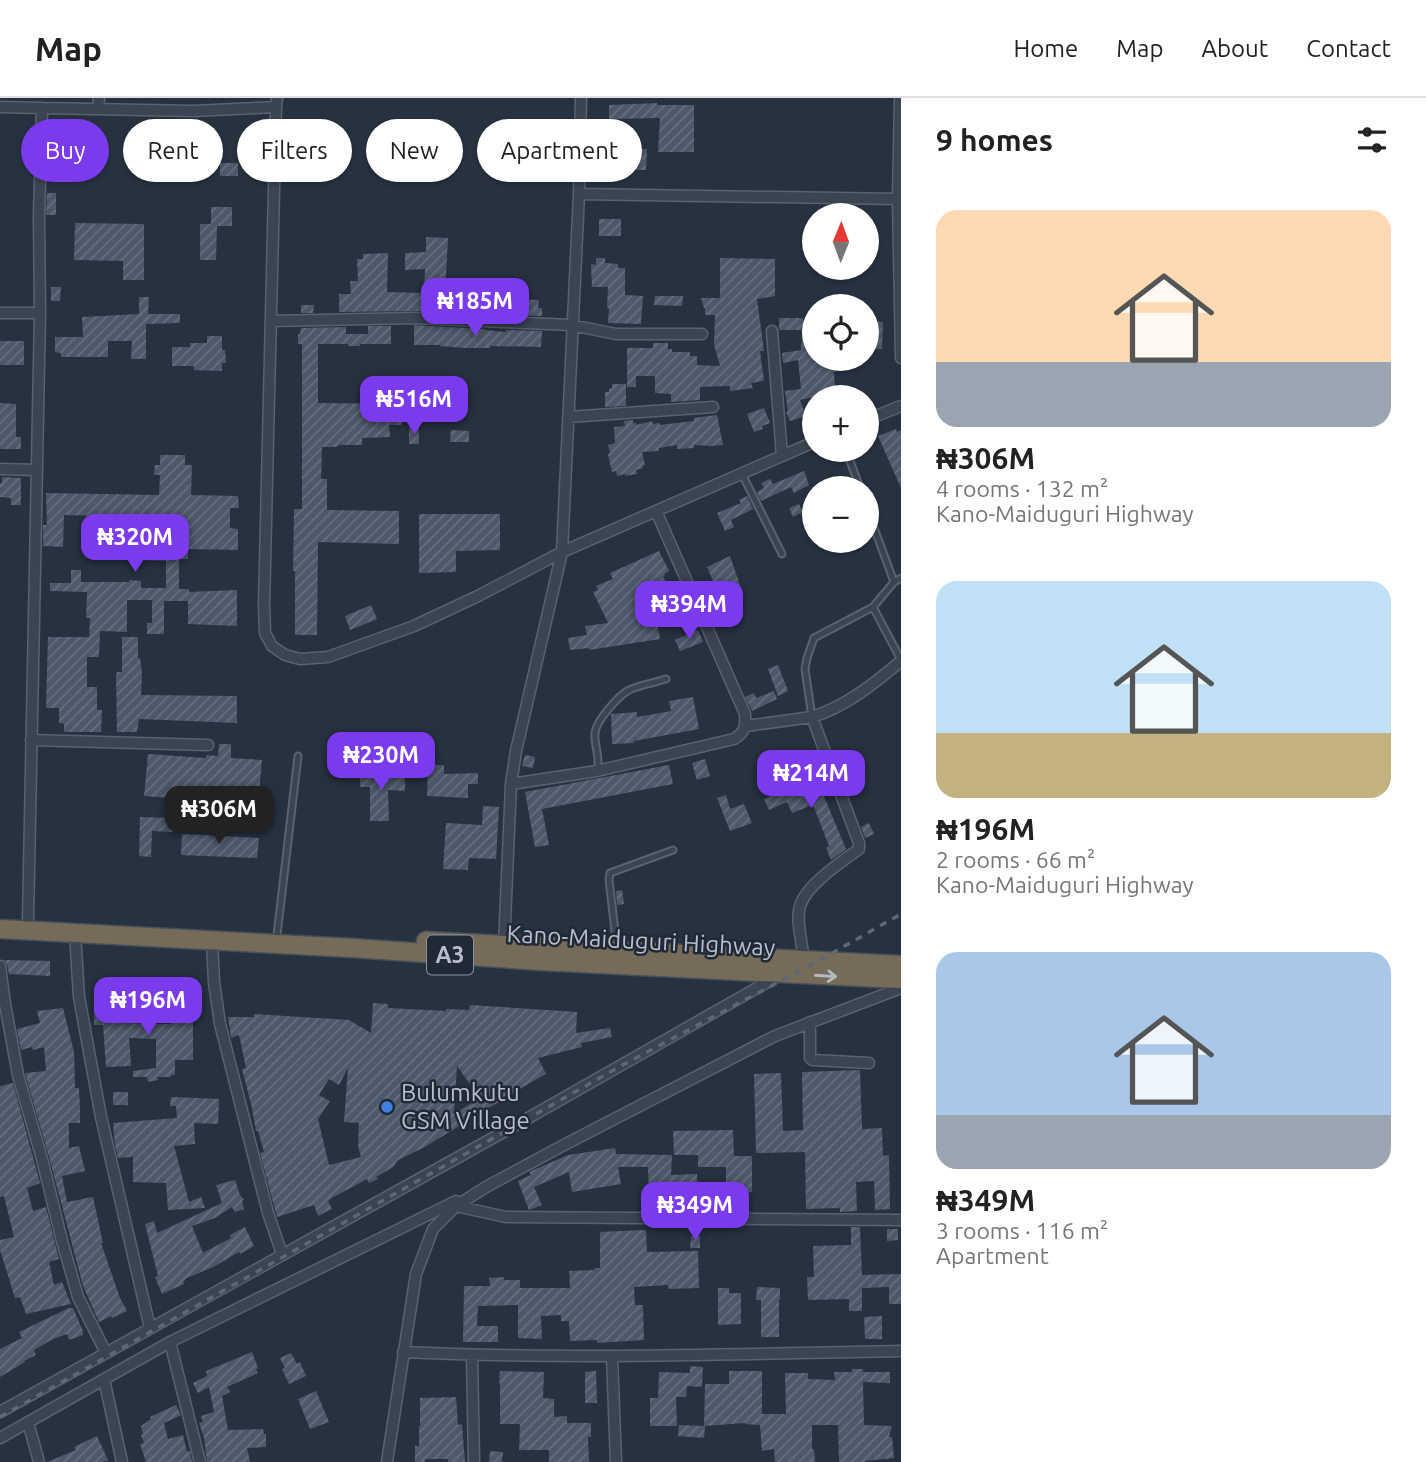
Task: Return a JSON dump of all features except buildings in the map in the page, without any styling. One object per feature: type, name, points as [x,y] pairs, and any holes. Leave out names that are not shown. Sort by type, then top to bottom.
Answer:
[{"type":"highway","name":"Kano-Maiduguri Highway","points":[[0,919],[277,936],[901,965]]},
{"type":"highway","name":"Kano-Maiduguri Highway","points":[[0,929],[901,979]]},
{"type":"street","points":[[98,109],[99,98]]},
{"type":"street","points":[[504,945],[511,784],[516,751],[562,552],[581,98]]},
{"type":"street","points":[[900,98],[898,199],[901,358]]},
{"type":"street","points":[[0,107],[193,111],[277,103],[264,605],[265,633],[272,646],[285,655],[300,659],[328,657],[414,626],[562,552],[802,447]]},
{"type":"street","points":[[28,921],[42,108]]},
{"type":"street","points":[[579,194],[898,199]]},
{"type":"street","points":[[0,313],[40,313]]},
{"type":"street","points":[[271,321],[414,318],[571,325],[616,334],[702,334]]},
{"type":"street","points":[[772,331],[782,456]]},
{"type":"street","points":[[879,415],[901,406]]},
{"type":"street","points":[[568,417],[713,407]]},
{"type":"street","points":[[0,469],[37,470]]},
{"type":"street","points":[[511,784],[597,771],[734,739],[742,734],[746,726],[745,714],[656,511]]},
{"type":"street","points":[[746,726],[822,714],[861,692],[901,660]]},
{"type":"street","points":[[0,1412],[500,1134],[804,960],[800,906],[812,886],[859,849],[812,717]]},
{"type":"street","points":[[31,740],[208,745]]},
{"type":"street","points":[[75,933],[79,997],[101,1117],[150,1328]]},
{"type":"street","points":[[212,941],[220,1024],[268,1213],[282,1254]]},
{"type":"street","points":[[0,967],[18,1076],[62,1241],[78,1297],[106,1353]]},
{"type":"street","points":[[0,1438],[170,1342],[486,1187],[775,1036],[901,988]]},
{"type":"street","points":[[810,1022],[810,1058],[869,1063]]},
{"type":"street","points":[[387,1462],[416,1274],[422,1255],[433,1229],[456,1206],[486,1187]]},
{"type":"street","points":[[456,1206],[506,1217],[901,1220]]},
{"type":"street","points":[[170,1342],[200,1462]]},
{"type":"street","points":[[403,1352],[612,1357],[901,1351]]},
{"type":"street","points":[[472,1355],[474,1462]]},
{"type":"street","points":[[612,1357],[616,1462]]},
{"type":"street","points":[[104,1379],[122,1462]]},
{"type":"street","points":[[28,1422],[39,1462]]},
{"type":"lane","points":[[742,474],[782,554]]},
{"type":"lane","points":[[879,541],[894,582]]},
{"type":"lane","points":[[812,717],[805,669],[814,638],[873,607],[894,582],[901,578]]},
{"type":"lane","points":[[873,607],[901,660]]},
{"type":"lane","points":[[597,771],[597,723],[628,691],[666,679]]},
{"type":"lane","points":[[277,936],[298,757]]},
{"type":"lane","points":[[617,951],[610,873],[673,850]]},
{"type":"railway","points":[[0,1417],[619,1067],[901,914]]},
{"type":"place","name":"Bulumkutu GSM Village","points":[[387,1107]]}]
